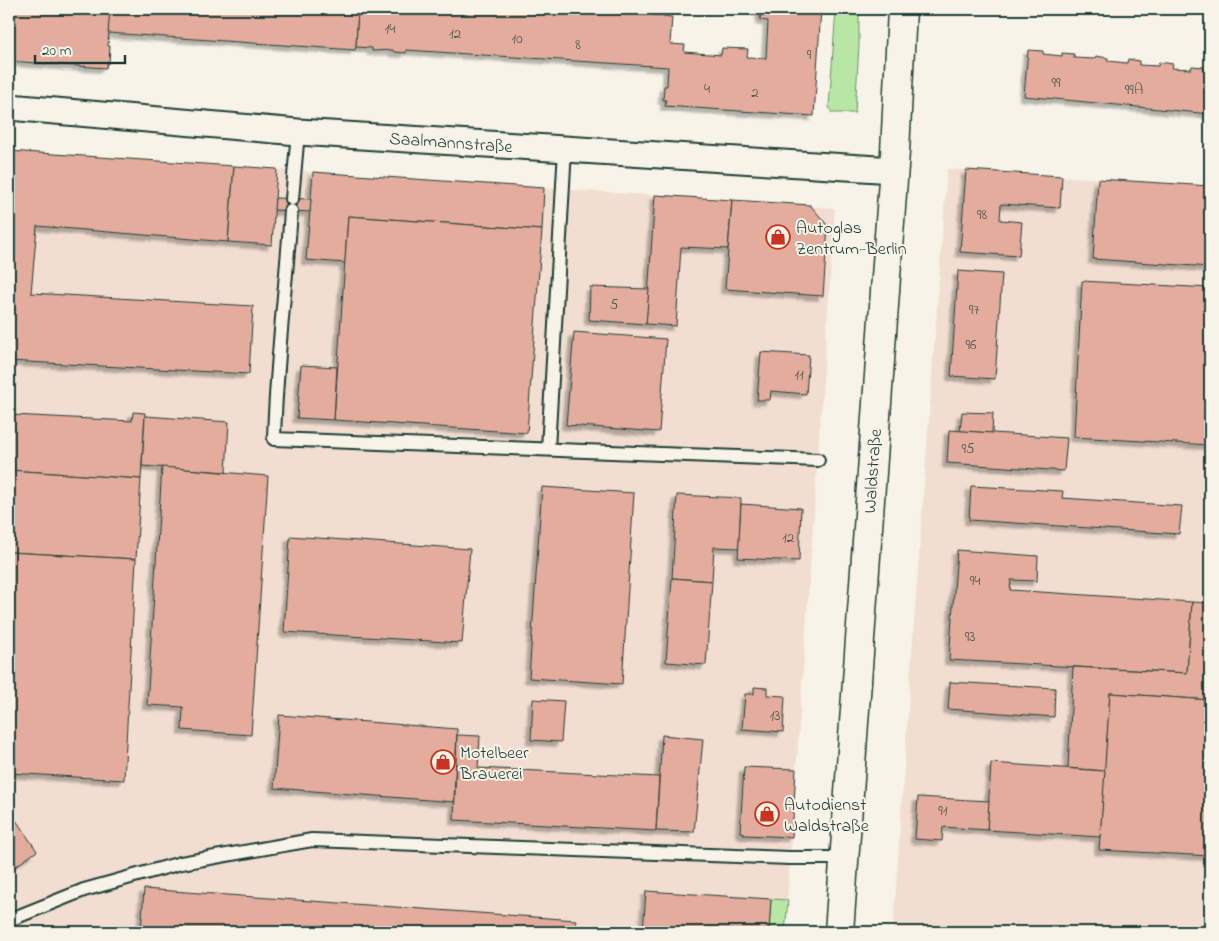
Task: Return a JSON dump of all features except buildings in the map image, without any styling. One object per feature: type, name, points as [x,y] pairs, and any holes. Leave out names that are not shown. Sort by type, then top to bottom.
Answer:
[{"type":"main road","name":"Waldstraße","points":[[840,932],[894,170],[900,80],[902,9]]},
{"type":"street","name":"Saalmannstraße","points":[[9,108],[298,132],[894,170]]},
{"type":"lane","points":[[298,132],[287,275],[275,386],[274,439],[818,460]]},
{"type":"lane","points":[[548,449],[565,149]]},
{"type":"lane","points":[[9,920],[84,890],[181,863],[312,840],[790,858],[844,858]]},
{"type":"shaded area","points":[[9,151],[835,208],[785,932],[9,932]]},
{"type":"shaded area","points":[[947,169],[1210,186],[1210,932],[893,932]]},
{"type":"green space","points":[[836,9],[859,9],[855,113],[832,113],[829,107]]},
{"type":"green space","points":[[771,899],[788,900],[785,932],[769,932]]},
{"type":"place","name":"Autoglas Zentrum-Berlin","points":[[778,237]]},
{"type":"place","name":"Motelbeer Brauerei","points":[[443,762]]},
{"type":"place","name":"Autodienst Waldstraße","points":[[767,814]]}]
